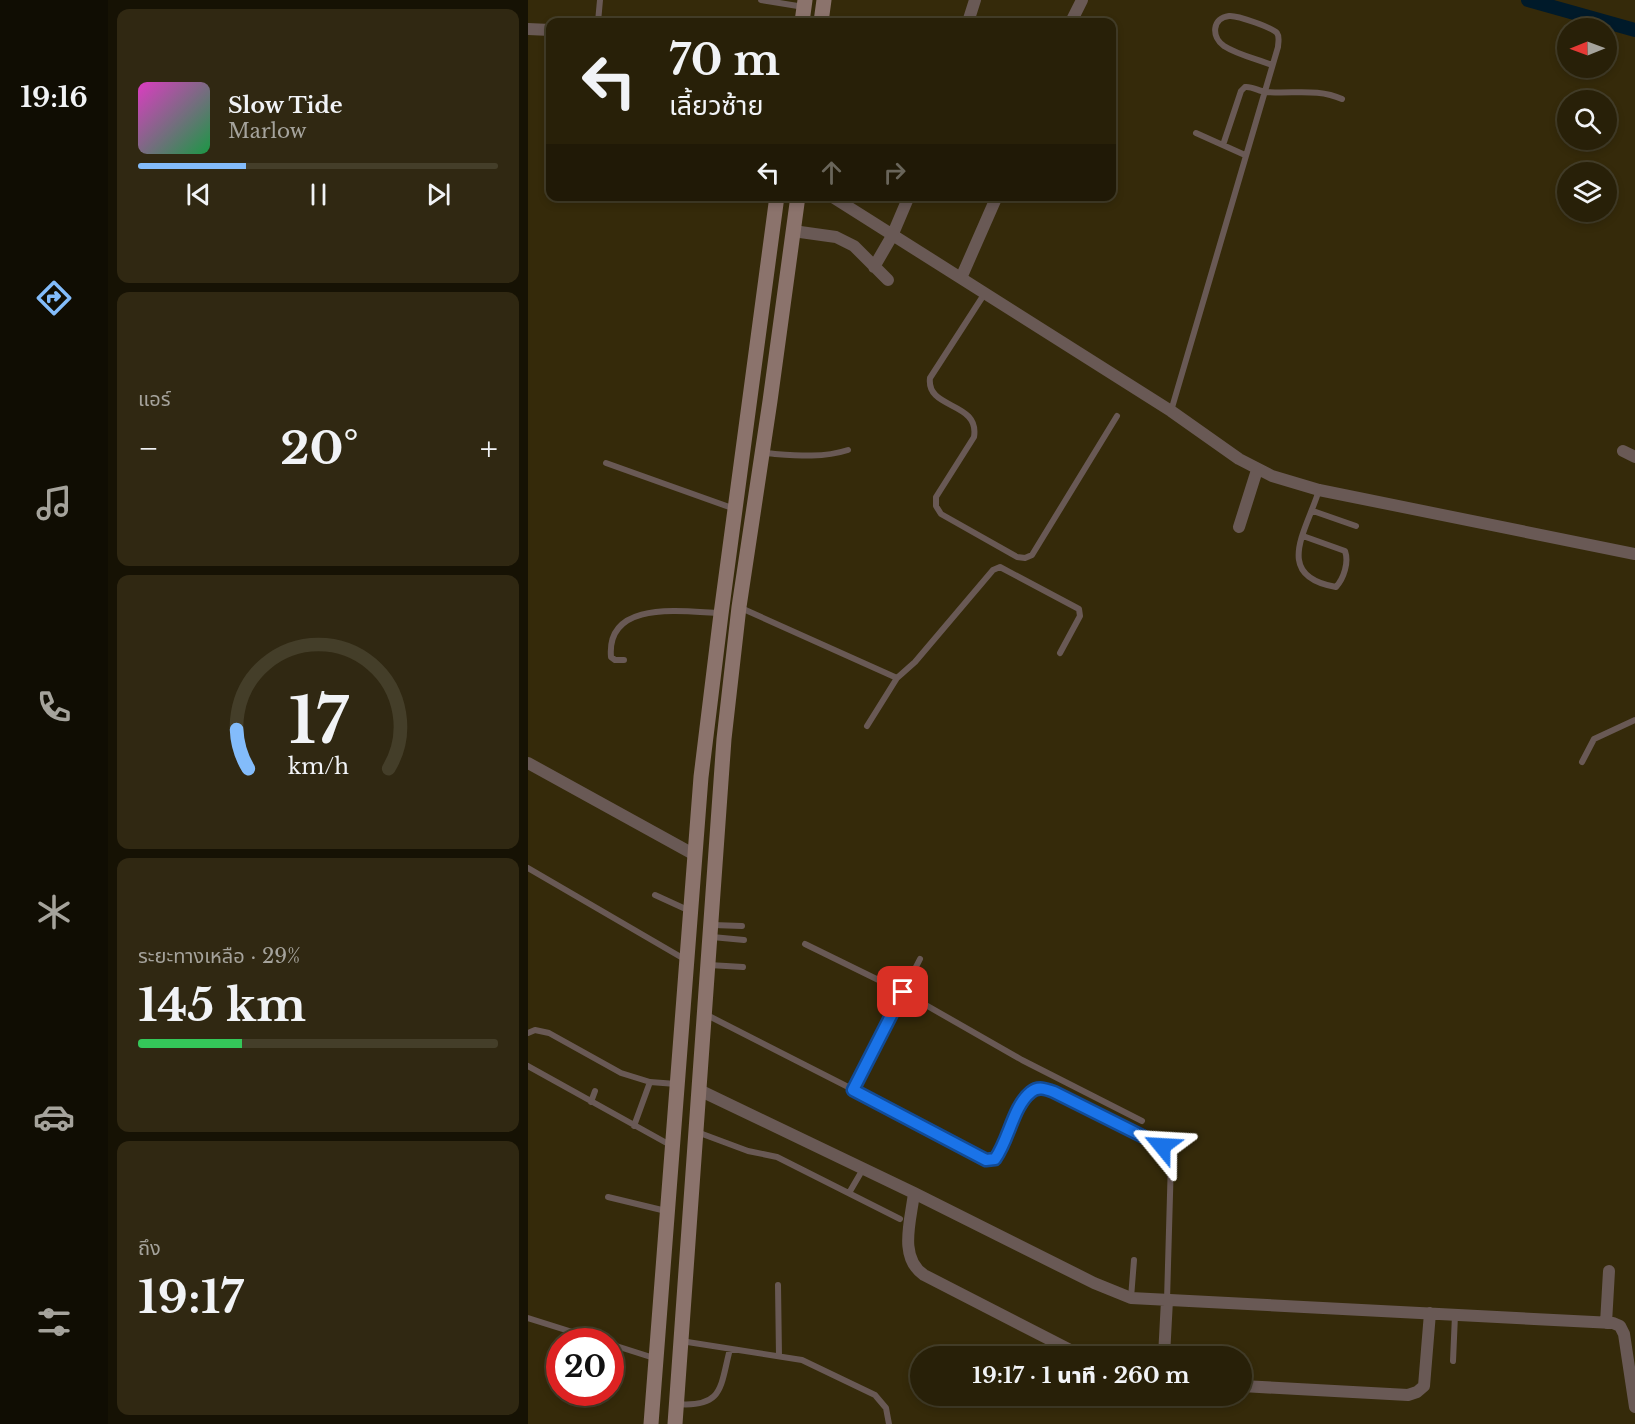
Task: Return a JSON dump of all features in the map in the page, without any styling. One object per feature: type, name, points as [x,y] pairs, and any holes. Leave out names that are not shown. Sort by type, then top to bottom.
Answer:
[{"type":"main road","points":[[822,18],[824,0]]},
{"type":"main road","points":[[651,1424],[676,1084],[704,756],[776,201]]},
{"type":"main road","points":[[675,1424],[679,1341],[709,965],[724,739],[739,607],[797,201]]},
{"type":"street","points":[[969,18],[975,0]]},
{"type":"street","points":[[1073,18],[1082,0]]},
{"type":"street","points":[[528,29],[546,30]]},
{"type":"street","points":[[839,201],[1171,411],[1257,470],[1319,490],[1635,554]]},
{"type":"street","points":[[874,267],[892,236],[907,201]]},
{"type":"street","points":[[961,278],[995,201]]},
{"type":"street","points":[[793,231],[836,237],[854,246],[888,280]]},
{"type":"street","points":[[1623,451],[1635,457]]},
{"type":"street","points":[[1239,527],[1257,470]]},
{"type":"street","points":[[528,763],[695,855]]},
{"type":"street","points":[[699,1090],[914,1193],[1094,1283],[1131,1298],[1455,1314],[1606,1323],[1620,1326],[1624,1334],[1635,1407]]},
{"type":"street","points":[[914,1193],[908,1242],[914,1269],[1062,1346]]},
{"type":"street","points":[[1606,1323],[1609,1271]]},
{"type":"street","points":[[1165,1346],[1167,1300]]},
{"type":"street","points":[[1252,1387],[1408,1395],[1417,1392],[1424,1386],[1430,1313]]},
{"type":"lane","points":[[598,18],[600,0]]},
{"type":"lane","points":[[761,0],[804,10]]},
{"type":"lane","points":[[1171,411],[1272,65],[1279,39],[1277,33],[1233,15],[1222,17],[1215,31],[1217,39],[1224,45],[1272,65]]},
{"type":"lane","points":[[1223,145],[1241,91],[1245,87],[1249,86],[1264,92],[1314,91],[1330,93],[1342,99]]},
{"type":"lane","points":[[1196,132],[1245,155]]},
{"type":"lane","points":[[984,293],[930,378],[929,386],[933,393],[973,419],[976,428],[974,437],[936,497],[936,506],[941,514],[1017,557],[1025,558],[1032,555],[1117,416]]},
{"type":"lane","points":[[762,453],[807,456],[833,455],[848,450]]},
{"type":"lane","points":[[606,463],[736,509]]},
{"type":"lane","points":[[1303,536],[1345,551],[1347,561],[1342,579],[1336,587],[1309,577],[1303,572],[1298,559],[1298,547],[1319,490]]},
{"type":"lane","points":[[1313,511],[1356,526]]},
{"type":"lane","points":[[867,726],[897,678],[915,662],[993,570],[1000,567],[1079,609],[1080,616],[1060,653]]},
{"type":"lane","points":[[739,607],[897,678]]},
{"type":"lane","points":[[624,660],[615,660],[611,657],[610,646],[617,629],[638,614],[652,611],[721,614]]},
{"type":"lane","points":[[1582,762],[1594,739],[1635,720]]},
{"type":"lane","points":[[528,868],[686,960]]},
{"type":"lane","points":[[655,895],[690,911]]},
{"type":"lane","points":[[710,931],[742,926]]},
{"type":"lane","points":[[710,931],[744,940]]},
{"type":"lane","points":[[805,944],[903,992],[1022,1060],[1142,1121]]},
{"type":"lane","points":[[853,1090],[920,959]]},
{"type":"lane","points":[[709,965],[743,967]]},
{"type":"lane","points":[[704,1014],[986,1160],[995,1159],[1003,1149],[1020,1106],[1032,1090],[1042,1088],[1162,1146],[1169,1152],[1171,1160],[1167,1300]]},
{"type":"lane","points":[[528,1033],[535,1030],[549,1033],[621,1073],[650,1082],[676,1084]]},
{"type":"lane","points":[[603,1073],[606,1065]]},
{"type":"lane","points":[[528,1066],[672,1147]]},
{"type":"lane","points":[[634,1126],[650,1082]]},
{"type":"lane","points":[[591,1102],[595,1091]]},
{"type":"lane","points":[[696,1132],[748,1151],[777,1157],[900,1219]]},
{"type":"lane","points":[[849,1193],[862,1169]]},
{"type":"lane","points":[[608,1197],[668,1211]]},
{"type":"lane","points":[[1131,1298],[1134,1260]]},
{"type":"lane","points":[[778,1285],[780,1356]]},
{"type":"lane","points":[[1453,1361],[1455,1314]]},
{"type":"lane","points":[[528,1317],[561,1328]]},
{"type":"lane","points":[[679,1341],[802,1360],[875,1395],[886,1408],[889,1424]]},
{"type":"lane","points":[[624,1348],[655,1358]]},
{"type":"lane","points":[[675,1404],[694,1405],[707,1402],[715,1397],[730,1349]]},
{"type":"waterway","points":[[1528,0],[1635,30]]},
{"type":"route","points":[[903,992],[853,1090],[986,1160],[995,1159],[1003,1149],[1020,1106],[1032,1090],[1042,1088],[1162,1146]]}]
